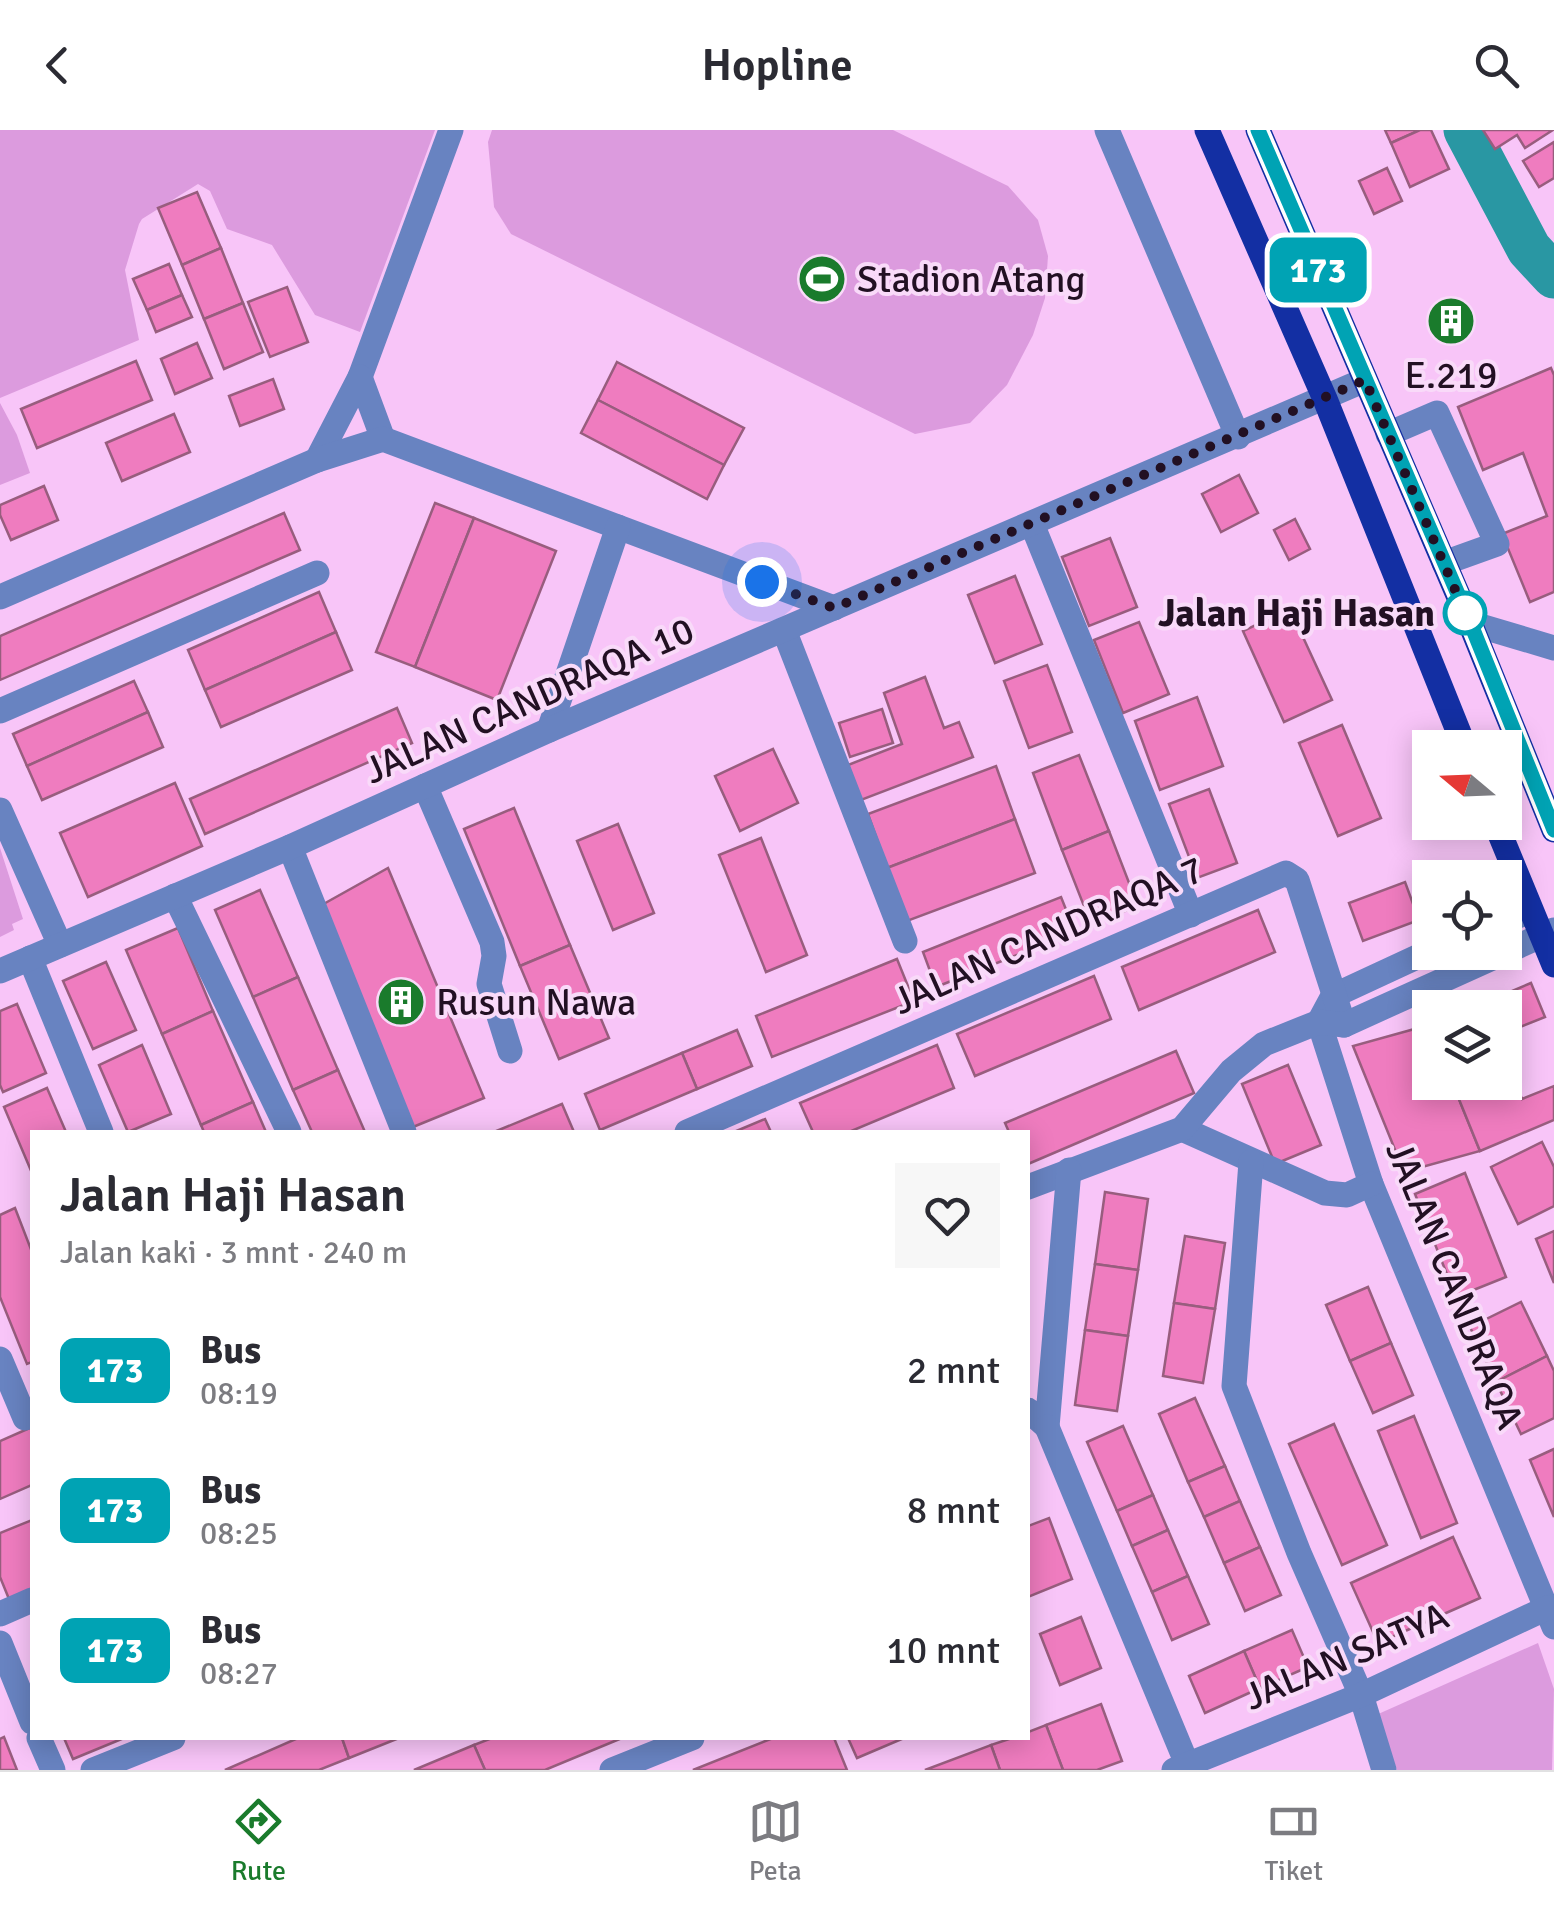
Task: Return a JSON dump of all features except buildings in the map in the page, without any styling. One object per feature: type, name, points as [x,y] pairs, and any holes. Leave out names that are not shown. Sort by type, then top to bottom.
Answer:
[{"type":"main road","points":[[1208,130],[1325,399],[1458,730]]},
{"type":"main road","points":[[1258,130],[1470,622],[1554,830]]},
{"type":"main road","points":[[1502,840],[1531,911],[1548,933],[1554,965]]},
{"type":"street","points":[[317,460],[360,377],[451,130]]},
{"type":"street","points":[[1107,130],[1238,437]]},
{"type":"street","points":[[360,377],[383,438]]},
{"type":"street","name":"JALAN CANDRAQA 10","points":[[0,971],[1365,380]]},
{"type":"street","points":[[1388,434],[1437,413],[1498,544],[1444,563]]},
{"type":"street","points":[[0,596],[317,460],[383,438],[834,608]]},
{"type":"street","points":[[1032,524],[1191,915]]},
{"type":"street","points":[[550,730],[618,527]]},
{"type":"street","points":[[0,711],[317,573]]},
{"type":"street","points":[[1470,622],[1554,648]]},
{"type":"street","points":[[784,630],[905,941]]},
{"type":"street","points":[[424,786],[492,942],[489,984],[510,1051]]},
{"type":"street","points":[[0,810],[60,945]]},
{"type":"street","points":[[290,847],[403,1130]]},
{"type":"street","name":"JALAN CANDRAQA 7","points":[[692,1130],[1286,873],[1292,874],[1302,894],[1332,996]]},
{"type":"street","points":[[175,896],[288,1130]]},
{"type":"street","points":[[1522,914],[1531,911]]},
{"type":"street","points":[[1030,1187],[1182,1129],[1244,1058],[1264,1044],[1548,933]]},
{"type":"street","points":[[30,958],[100,1130]]},
{"type":"street","points":[[1322,1024],[1332,996],[1412,959]]},
{"type":"street","name":"JALAN CANDRAQA","points":[[1322,1024],[1371,1184],[1551,1617]]},
{"type":"street","points":[[1182,1129],[1334,1195],[1352,1194],[1371,1184]]},
{"type":"street","points":[[1252,1162],[1234,1386],[1360,1695],[1384,1770]]},
{"type":"street","points":[[1069,1170],[1037,1419],[1181,1767]]},
{"type":"street","points":[[0,1359],[29,1416],[0,1427]]},
{"type":"street","points":[[0,1614],[30,1601]]},
{"type":"street","name":"JALAN SATYA","points":[[1181,1767],[1551,1617]]},
{"type":"street","points":[[0,1643],[30,1717]]},
{"type":"street","points":[[40,1740],[52,1770]]},
{"type":"street","points":[[93,1770],[167,1740]]},
{"type":"street","points":[[612,1770],[666,1752],[688,1740]]},
{"type":"shaded area","points":[[0,130],[435,130],[360,332],[315,315],[272,245],[227,229],[210,191],[198,184],[139,224],[125,270],[139,340],[0,398]]},
{"type":"shaded area","name":"Stadion Atang","points":[[492,130],[893,130],[1008,186],[1038,220],[1048,256],[1045,298],[1033,335],[1007,385],[970,423],[915,434],[511,234],[494,207],[488,142]]},
{"type":"shaded area","points":[[0,403],[17,435],[30,473],[0,485]]},
{"type":"shaded area","points":[[0,848],[23,919],[12,924],[14,930],[0,937]]},
{"type":"shaded area","points":[[1538,1643],[1554,1689],[1552,1770],[1397,1770],[1376,1715]]},
{"type":"waterway","points":[[1466,130],[1529,249],[1554,276]]},
{"type":"bus line","name":"173","points":[[1258,130],[1470,622],[1554,830]]},
{"type":"place","name":"Stadion Atang","points":[[822,279]]},
{"type":"place","name":"E.219","points":[[1451,321]]},
{"type":"place","name":"Jalan Haji Hasan","points":[[1465,613]]},
{"type":"place","name":"Rusun Nawa","points":[[401,1002]]},
{"type":"route","points":[[762,582],[834,608],[1365,380],[1465,613]]}]
